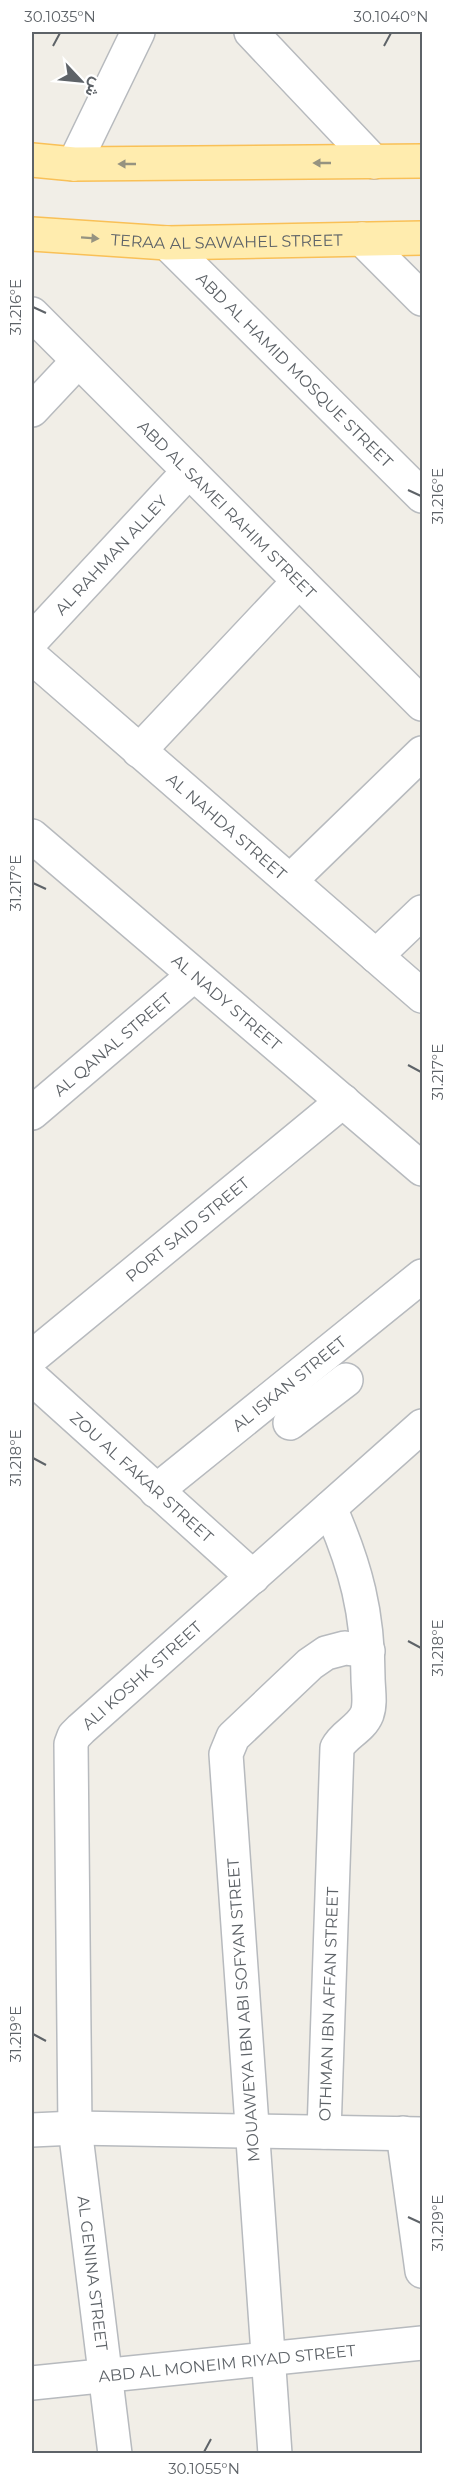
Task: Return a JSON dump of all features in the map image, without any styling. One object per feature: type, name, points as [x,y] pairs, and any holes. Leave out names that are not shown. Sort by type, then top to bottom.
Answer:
[{"type":"main road","points":[[32,160],[74,164],[423,161]]},
{"type":"main road","name":"TERAA AL SAWAHEL STREET","points":[[32,234],[167,243],[423,238]]},
{"type":"street","points":[[74,164],[138,32]]},
{"type":"street","points":[[251,32],[374,162]]},
{"type":"street","points":[[362,239],[423,299]]},
{"type":"street","name":"ABD AL HAMID MOSQUE STREET","points":[[167,243],[423,496]]},
{"type":"street","name":"ABD AL SAMEI RAHIM STREET","points":[[32,314],[423,704]]},
{"type":"street","points":[[32,410],[78,360]]},
{"type":"street","name":"AL RAHMAN ALLEY","points":[[32,640],[189,471]]},
{"type":"street","points":[[139,751],[299,581]]},
{"type":"street","name":"AL NAHDA STREET","points":[[32,657],[423,996]]},
{"type":"street","points":[[290,881],[423,753]]},
{"type":"street","name":"AL NADY STREET","points":[[35,846],[194,975],[423,1169]]},
{"type":"street","points":[[376,956],[423,912]]},
{"type":"street","name":"AL QANAL STREET","points":[[32,1113],[194,975]]},
{"type":"street","name":"PORT SAID STREET","points":[[32,1357],[343,1101]]},
{"type":"street","name":"AL ISKAN STREET","points":[[156,1491],[423,1276]]},
{"type":"street","points":[[290,1423],[342,1383],[316,1362]]},
{"type":"street","name":"ZOU AL FAKAR STREET","points":[[32,1378],[253,1577]]},
{"type":"street","name":"ALI KOSHK STREET","points":[[75,2128],[70,1744],[81,1729],[423,1426]]},
{"type":"street","name":"OTHMAN IBN AFFAN STREET","points":[[324,2132],[337,1748],[342,1740],[362,1722],[369,1708],[369,1651],[363,1601],[350,1554],[330,1508]]},
{"type":"street","name":"MOUAWEYA IBN ABI SOFYAN STREET","points":[[275,2454],[251,2131],[227,1748],[233,1737],[310,1664],[326,1653],[345,1648],[369,1651]]},
{"type":"street","points":[[32,2130],[75,2128],[413,2133],[423,2271]]},
{"type":"street","name":"AL GENINA STREET","points":[[75,2128],[115,2454]]},
{"type":"street","name":"ABD AL MONEIM RIYAD STREET","points":[[32,2383],[423,2343]]}]
